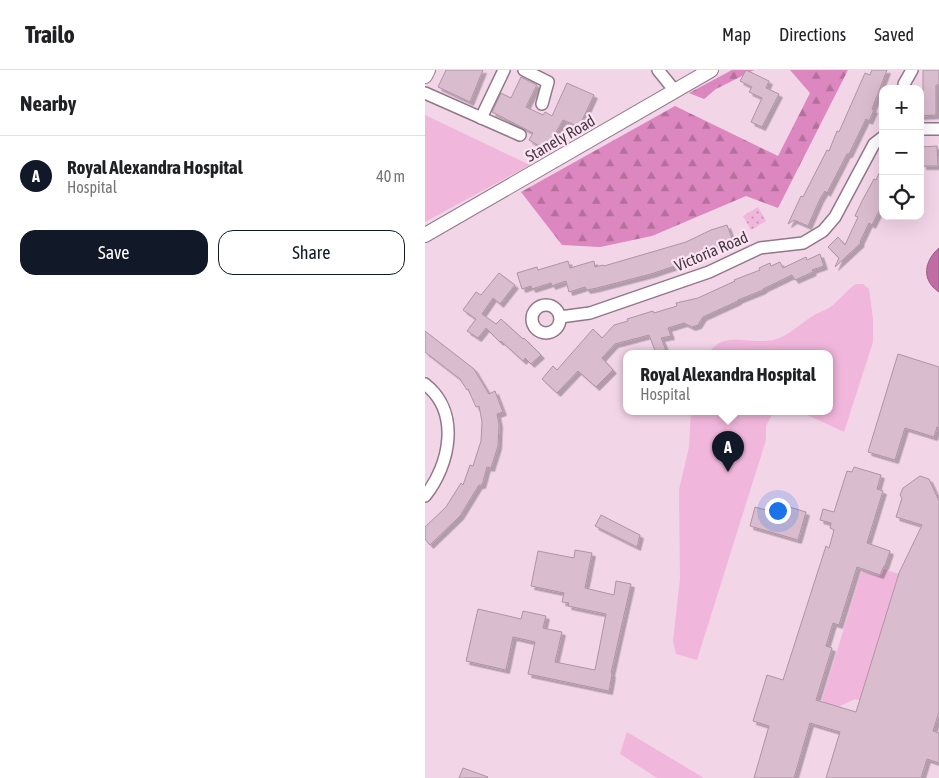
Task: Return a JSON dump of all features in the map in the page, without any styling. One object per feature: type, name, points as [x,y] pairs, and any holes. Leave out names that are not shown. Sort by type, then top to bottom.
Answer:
[{"type":"street","points":[[425,76],[428,70]]},
{"type":"street","points":[[481,118],[504,70]]},
{"type":"street","points":[[525,70],[548,82],[542,104]]},
{"type":"street","points":[[658,70],[675,91]]},
{"type":"street","name":"Stanely Road","points":[[425,236],[711,70]]},
{"type":"street","points":[[904,85],[912,70]]},
{"type":"street","points":[[425,93],[520,135]]},
{"type":"street","points":[[924,129],[939,129]]},
{"type":"street","name":"Victoria Road","points":[[560,318],[590,313],[709,272],[759,248],[803,242],[815,236],[829,225],[874,144],[879,140]]},
{"type":"street","points":[[425,384],[437,397],[444,409],[448,424],[446,454],[440,472],[425,496]]},
{"type":"shaded area","points":[[425,115],[530,165],[425,222]]},
{"type":"shaded area","points":[[758,207],[766,221],[751,230],[743,216]]},
{"type":"shaded area","points":[[939,248],[939,292],[929,282],[927,270],[930,259]]},
{"type":"shaded area","points":[[856,284],[863,284],[869,289],[873,319],[873,342],[844,432],[808,415],[833,415],[833,350],[712,350],[722,342],[730,340],[765,341],[779,338],[831,306]]},
{"type":"shaded area","points":[[691,415],[772,415],[766,426],[766,440],[697,660],[676,654],[673,641],[680,579],[679,490],[689,447]]},
{"type":"shaded area","points":[[884,569],[905,576],[880,706],[855,699],[838,707],[823,702],[822,700],[861,573],[878,576],[882,574]]},
{"type":"shaded area","points":[[627,732],[704,778],[657,778],[620,754]]},
{"type":"green space","points":[[732,70],[754,70],[716,89],[704,99],[689,93]]},
{"type":"green space","points":[[790,70],[848,70],[778,208],[746,196],[652,236],[600,247],[562,245],[521,192],[675,106],[778,156],[810,93]]},
{"type":"building","points":[[446,70],[483,70],[470,102],[438,87]]},
{"type":"building","points":[[746,70],[769,81],[766,88],[779,94],[762,127],[751,122],[762,98],[749,92],[752,87],[740,81]]},
{"type":"building","points":[[872,70],[887,70],[881,85],[879,85],[879,91],[872,109],[874,110],[869,121],[866,119],[827,193],[825,191],[820,199],[808,226],[794,220],[788,224],[801,196],[803,197],[827,150],[829,151],[837,131],[839,132],[865,73],[870,75]]},
{"type":"building","points":[[923,70],[939,70],[939,85],[936,85],[936,115],[924,116]]},
{"type":"building","points":[[521,77],[537,85],[526,107],[543,115],[545,112],[552,116],[567,83],[594,95],[579,127],[563,120],[546,150],[529,140],[533,133],[492,112],[501,93],[511,98]]},
{"type":"building","points":[[937,146],[938,166],[924,166],[924,147]]},
{"type":"building","points":[[879,174],[879,211],[872,225],[869,223],[861,243],[835,267],[839,258],[828,247],[838,237],[845,245],[858,217],[855,216],[862,201],[874,179],[876,180]]},
{"type":"building","points":[[727,225],[733,241],[712,248],[714,251],[703,256],[702,253],[687,262],[651,274],[597,288],[587,290],[585,287],[569,292],[566,281],[552,286],[551,283],[532,289],[531,286],[522,289],[517,273],[537,267],[538,270],[568,261],[570,268],[594,261],[595,267],[604,266],[686,242],[711,230]]},
{"type":"building","points":[[820,254],[824,266],[812,270],[813,272],[795,280],[792,275],[738,300],[703,317],[698,325],[692,327],[684,323],[668,328],[671,336],[661,338],[666,350],[655,350],[649,335],[615,344],[602,358],[613,370],[596,387],[578,371],[557,393],[542,379],[553,366],[557,370],[593,329],[602,338],[614,325],[628,321],[627,319],[653,311],[654,313],[677,306],[676,303],[698,298],[734,280],[760,270],[759,268],[770,263],[771,266],[780,262],[783,268],[806,257],[807,260]]},
{"type":"building","points":[[499,273],[515,285],[500,304],[493,298],[482,314],[496,324],[501,319],[541,355],[531,364],[525,358],[523,361],[486,328],[478,338],[467,331],[476,319],[463,310],[476,292],[481,295]]},
{"type":"building","points":[[425,331],[474,369],[489,394],[495,391],[503,412],[497,414],[499,424],[498,446],[491,468],[487,467],[482,485],[479,485],[460,516],[430,545],[425,539],[425,527],[446,507],[461,483],[463,485],[470,465],[473,466],[481,441],[482,422],[479,406],[476,407],[468,389],[460,379],[425,352]]},
{"type":"building","points":[[898,354],[939,367],[939,428],[937,427],[934,437],[905,428],[895,460],[868,452]]},
{"type":"building","points":[[854,467],[881,475],[877,489],[883,491],[867,543],[890,551],[880,575],[857,567],[839,625],[833,623],[826,646],[832,648],[816,700],[856,712],[899,573],[922,525],[896,517],[902,498],[900,495],[903,488],[920,476],[929,479],[939,501],[939,712],[933,731],[939,733],[939,763],[927,759],[921,778],[826,778],[840,732],[810,723],[794,778],[754,778],[769,726],[753,721],[767,675],[783,680],[826,546],[829,548],[834,530],[830,528],[831,523],[820,520],[823,509],[834,512],[847,471],[852,472]]},
{"type":"building","points":[[786,506],[806,512],[798,540],[750,526],[755,507],[784,515]]},
{"type":"building","points":[[601,515],[640,535],[637,547],[595,526]]},
{"type":"building","points":[[575,550],[592,553],[585,588],[614,595],[616,581],[631,584],[611,673],[609,691],[528,674],[535,642],[513,637],[506,670],[466,661],[478,609],[521,619],[523,611],[546,616],[543,628],[562,632],[555,662],[595,670],[606,614],[568,606],[569,603],[562,602],[564,593],[531,586],[538,551],[574,558]]},
{"type":"building","points":[[463,768],[488,777],[459,778]]},
{"type":"place","name":"Royal Alexandra Hospital","points":[[728,472]]}]
